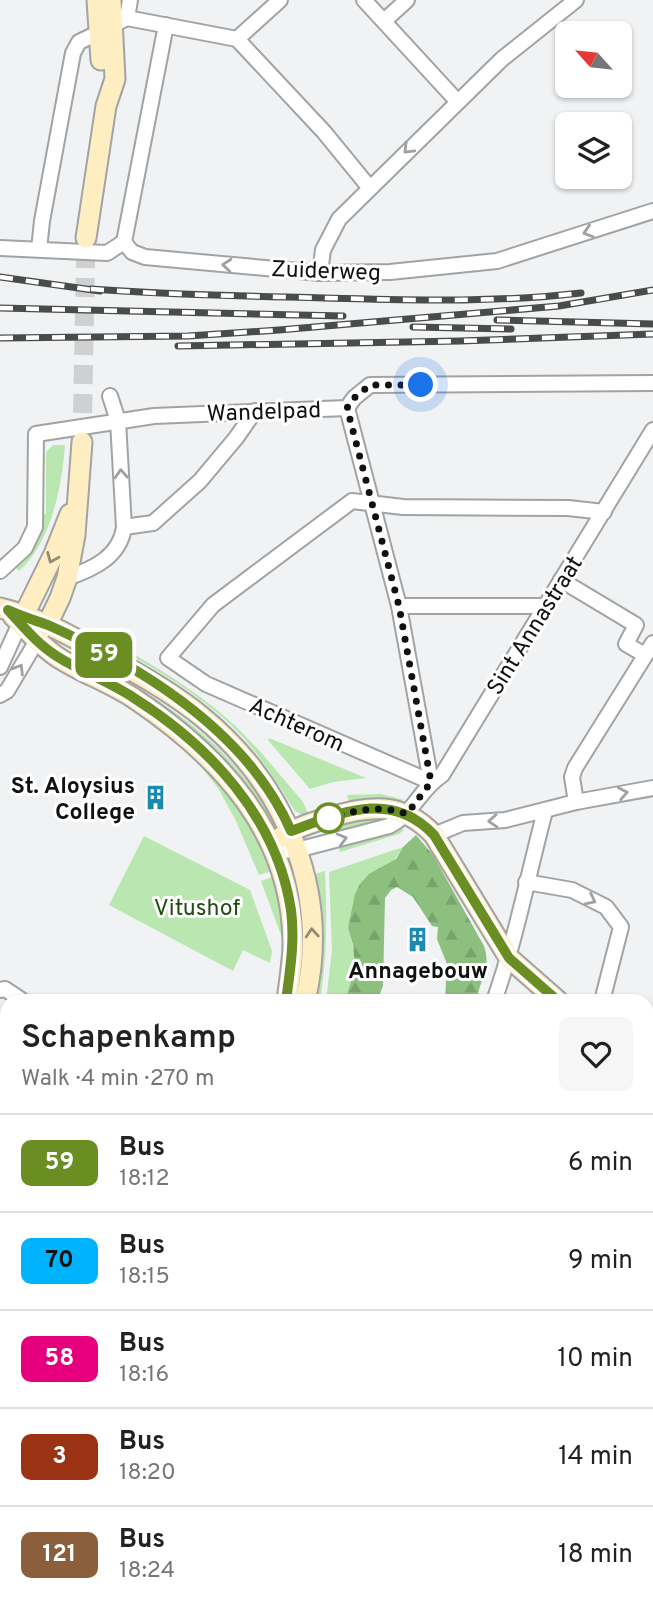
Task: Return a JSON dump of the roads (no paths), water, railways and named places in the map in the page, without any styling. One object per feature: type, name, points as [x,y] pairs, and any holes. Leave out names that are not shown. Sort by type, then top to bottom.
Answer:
[{"type":"main road","points":[[97,0],[113,25]]},
{"type":"main road","points":[[86,238],[106,106],[115,79],[111,0]]},
{"type":"main road","points":[[42,633],[67,578],[75,535],[82,442]]},
{"type":"main road","points":[[76,496],[54,554],[13,614],[42,633],[154,682],[202,716],[240,753],[282,811],[298,850],[310,901],[313,948],[307,994]]},
{"type":"main road","points":[[42,633],[58,657],[133,697],[197,744],[239,789],[273,847],[291,910],[293,945],[287,994]]},
{"type":"main road","points":[[273,847],[291,831],[361,809],[390,808],[420,820],[434,835],[509,958],[550,994]]},
{"type":"street","points":[[113,25],[130,0]]},
{"type":"street","points":[[237,39],[280,0]]},
{"type":"street","points":[[364,0],[457,101]]},
{"type":"street","points":[[384,21],[407,0]]},
{"type":"street","points":[[320,273],[323,250],[339,219],[369,187],[457,101],[537,29],[576,0]]},
{"type":"street","points":[[39,249],[73,53],[79,42],[113,25],[166,25],[237,39],[324,131],[369,187]]},
{"type":"street","points":[[0,248],[107,253],[124,242],[166,25]]},
{"type":"street","name":"Zuiderweg","points":[[124,242],[132,252],[145,257],[320,273],[390,272],[497,261],[653,211]]},
{"type":"street","name":"Wandelpad","points":[[0,571],[25,548],[35,527],[36,434],[154,416],[347,408],[354,398],[370,385],[653,383]]},
{"type":"street","points":[[67,578],[100,564],[117,550],[122,540],[124,527],[118,421],[110,396]]},
{"type":"street","points":[[347,408],[399,606],[431,782]]},
{"type":"street","points":[[124,527],[153,523],[200,481],[255,411]]},
{"type":"street","name":"Sint Annastraat","points":[[407,814],[431,782],[442,775],[653,430]]},
{"type":"street","name":"Achterom","points":[[372,502],[352,501],[213,605],[168,658],[206,684],[431,782]]},
{"type":"street","points":[[372,502],[402,507],[568,508],[604,512]]},
{"type":"street","points":[[561,580],[636,625],[626,644],[649,649],[575,768],[572,777],[576,802]]},
{"type":"street","points":[[399,606],[545,606]]},
{"type":"street","points":[[0,667],[13,614]]},
{"type":"street","points":[[0,695],[7,691],[42,633]]},
{"type":"street","points":[[434,835],[463,823],[505,820],[576,802],[653,788]]},
{"type":"street","points":[[496,994],[509,958],[545,811]]},
{"type":"street","points":[[273,847],[298,850],[389,826],[407,814]]},
{"type":"street","points":[[526,882],[572,890],[606,907],[621,927],[605,994]]},
{"type":"tunnel","points":[[82,442],[86,238]]},
{"type":"railway","points":[[0,277],[100,291]]},
{"type":"railway","points":[[91,289],[421,300],[485,300],[581,293]]},
{"type":"railway","points":[[0,338],[188,336],[279,330],[559,306],[653,290]]},
{"type":"railway","points":[[0,308],[343,316]]},
{"type":"railway","points":[[497,320],[653,324]]},
{"type":"railway","points":[[413,327],[511,329]]},
{"type":"railway","points":[[178,346],[460,341],[653,334]]},
{"type":"place","name":"St. Aloysius College","points":[[155,798]]},
{"type":"place","name":"Annagebouw","points":[[418,940]]},
{"type":"park label","name":"Vitushof","points":[[197,907]]}]
